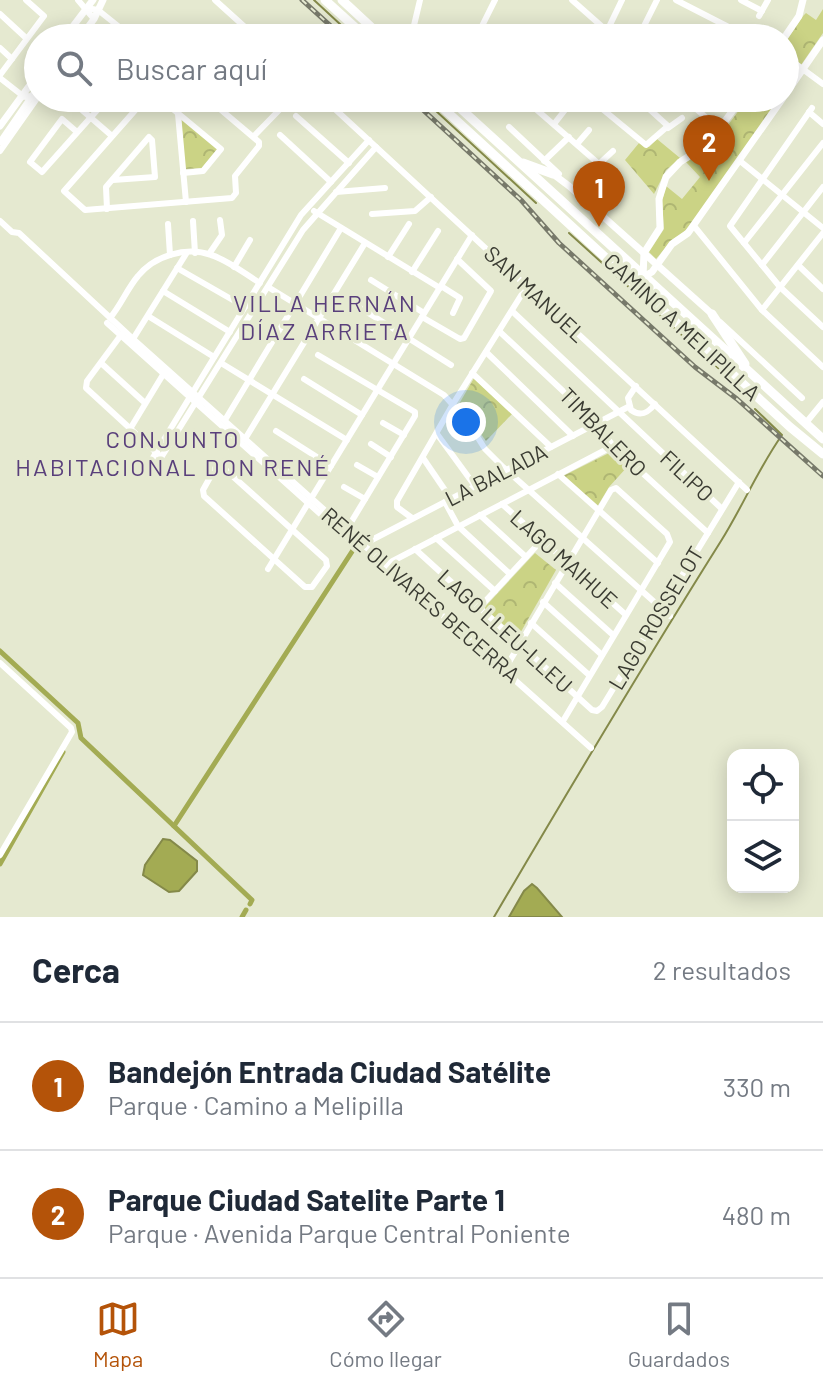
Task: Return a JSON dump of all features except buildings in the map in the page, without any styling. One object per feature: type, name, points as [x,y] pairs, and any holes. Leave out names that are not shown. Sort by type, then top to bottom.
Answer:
[{"type":"main road","points":[[325,0],[352,24]]},
{"type":"main road","points":[[342,0],[368,24]]},
{"type":"main road","name":"CAMINO A MELIPILLA","points":[[447,112],[823,454]]},
{"type":"main road","name":"CAMINO A MELIPILLA","points":[[464,112],[823,439]]},
{"type":"main road","points":[[517,161],[540,165],[553,174]]},
{"type":"main road","points":[[625,274],[643,277],[649,295]]},
{"type":"main road","points":[[712,314],[754,377]]},
{"type":"street","points":[[26,0],[44,16],[37,24]]},
{"type":"street","points":[[78,0],[111,24]]},
{"type":"street","points":[[74,24],[93,0]]},
{"type":"street","points":[[89,24],[103,0]]},
{"type":"street","points":[[215,0],[242,24]]},
{"type":"street","points":[[414,24],[420,0]]},
{"type":"street","points":[[483,24],[495,0]]},
{"type":"street","points":[[572,0],[599,24]]},
{"type":"street","points":[[582,10],[587,0]]},
{"type":"street","points":[[610,24],[622,0]]},
{"type":"street","points":[[645,24],[657,0]]},
{"type":"street","points":[[676,0],[723,24]]},
{"type":"street","points":[[741,0],[761,13],[768,0]]},
{"type":"street","points":[[794,24],[803,0]]},
{"type":"street","points":[[0,14],[24,36]]},
{"type":"street","points":[[799,75],[823,40]]},
{"type":"street","points":[[24,41],[0,76],[24,92]]},
{"type":"street","points":[[0,48],[12,59]]},
{"type":"street","points":[[799,66],[823,84]]},
{"type":"street","points":[[0,126],[24,102]]},
{"type":"street","points":[[0,142],[24,105]]},
{"type":"street","points":[[0,151],[24,107]]},
{"type":"street","points":[[823,124],[810,110],[730,226],[780,287],[823,327]]},
{"type":"street","points":[[85,112],[112,136]]},
{"type":"street","points":[[77,132],[62,119],[30,162],[42,172],[95,112]]},
{"type":"street","points":[[133,112],[64,191],[85,210],[232,198],[236,193],[235,176],[259,142],[224,112]]},
{"type":"street","points":[[254,136],[277,112]]},
{"type":"street","name":"SAN MANUEL","points":[[338,112],[747,490]]},
{"type":"street","points":[[540,112],[599,164],[613,151]]},
{"type":"street","points":[[554,124],[563,112]]},
{"type":"street","points":[[605,112],[644,145],[682,118]]},
{"type":"street","points":[[654,112],[668,124],[668,128]]},
{"type":"street","points":[[700,112],[720,130]]},
{"type":"street","points":[[643,277],[644,253],[660,228],[659,195],[669,173],[683,160],[705,148],[732,112]]},
{"type":"street","points":[[643,277],[658,265],[672,244],[687,235],[773,112]]},
{"type":"street","points":[[178,114],[186,202]]},
{"type":"street","points":[[178,114],[221,149],[203,171],[183,173]]},
{"type":"street","points":[[296,116],[349,163]]},
{"type":"street","points":[[509,127],[540,165],[569,186]]},
{"type":"street","points":[[577,144],[589,130]]},
{"type":"street","points":[[280,135],[331,182]]},
{"type":"street","points":[[107,209],[106,189],[113,180],[149,137],[153,141],[155,177],[113,180]]},
{"type":"street","points":[[540,165],[569,137]]},
{"type":"street","points":[[195,397],[214,357],[307,207],[369,140]]},
{"type":"street","points":[[744,243],[823,143]]},
{"type":"street","points":[[152,466],[195,397],[215,373],[303,230],[376,147]]},
{"type":"street","points":[[740,161],[823,230],[762,310]]},
{"type":"street","points":[[553,174],[658,265],[802,398]]},
{"type":"street","points":[[762,265],[823,187]]},
{"type":"street","points":[[336,192],[385,188]]},
{"type":"street","points":[[372,214],[415,211],[431,197]]},
{"type":"street","points":[[307,207],[460,298],[453,313]]},
{"type":"street","points":[[209,254],[222,235],[220,220]]},
{"type":"street","name":"RENÉ OLIVARES BECERRA","points":[[0,221],[12,232],[19,233],[109,320],[591,748]]},
{"type":"street","points":[[193,221],[195,253]]},
{"type":"street","points":[[168,224],[170,255]]},
{"type":"street","points":[[388,257],[409,224]]},
{"type":"street","points":[[295,225],[303,230]]},
{"type":"street","points":[[694,226],[762,310],[823,367]]},
{"type":"street","points":[[225,420],[341,228]]},
{"type":"street","points":[[412,272],[438,231]]},
{"type":"street","points":[[268,569],[472,235]]},
{"type":"street","points":[[234,267],[250,240]]},
{"type":"street","points":[[815,242],[823,249]]},
{"type":"street","points":[[245,439],[365,243]]},
{"type":"street","points":[[133,339],[186,254]]},
{"type":"street","points":[[109,320],[141,273],[154,262],[170,255],[209,254],[260,283]]},
{"type":"street","points":[[371,280],[461,339],[491,291],[457,259]]},
{"type":"street","points":[[798,265],[823,289]]},
{"type":"street","points":[[177,268],[245,307]]},
{"type":"street","points":[[412,518],[396,503],[527,286]]},
{"type":"street","points":[[268,287],[444,395],[468,422],[485,449],[670,616]]},
{"type":"street","points":[[163,291],[230,332]]},
{"type":"street","points":[[351,302],[451,365]]},
{"type":"street","name":"FILIPO","points":[[512,311],[722,509]]},
{"type":"street","points":[[148,316],[214,357]]},
{"type":"street","name":"RENÉ OLIVARES BECERRA","points":[[109,320],[121,335],[164,373],[225,420],[355,545]]},
{"type":"street","name":"TIMBALERO","points":[[499,331],[597,423],[613,446],[708,533]]},
{"type":"street","points":[[121,335],[87,381],[88,391],[159,455]]},
{"type":"street","points":[[486,352],[573,436]]},
{"type":"street","points":[[817,361],[823,353]]},
{"type":"street","points":[[318,355],[414,410],[415,416],[347,529]]},
{"type":"street","points":[[101,363],[145,403]]},
{"type":"street","points":[[221,363],[347,440]]},
{"type":"street","points":[[207,369],[215,373]]},
{"type":"street","points":[[130,429],[164,373]]},
{"type":"street","points":[[472,373],[551,447]]},
{"type":"street","points":[[304,379],[362,415]]},
{"type":"street","points":[[628,407],[628,398],[636,386]]},
{"type":"street","points":[[805,424],[823,402]]},
{"type":"street","name":"LA BALADA","points":[[364,544],[628,407],[641,414],[655,404]]},
{"type":"street","points":[[383,423],[404,435]]},
{"type":"street","points":[[276,431],[331,466]]},
{"type":"street","points":[[437,434],[475,486]]},
{"type":"street","points":[[371,444],[391,457]]},
{"type":"street","points":[[387,564],[613,446]]},
{"type":"street","points":[[423,458],[448,500],[458,526],[510,574]]},
{"type":"street","points":[[218,463],[326,560],[327,566],[313,586],[305,587],[274,559],[203,493],[218,463]]},
{"type":"street","points":[[357,465],[378,477]]},
{"type":"street","points":[[558,474],[658,563]]},
{"type":"street","name":"LAGO ROSSELOT","points":[[597,711],[739,482]]},
{"type":"street","points":[[344,487],[365,499]]},
{"type":"street","points":[[505,669],[614,488],[670,539],[563,721]]},
{"type":"street","name":"LAGO MAIHUE","points":[[502,504],[626,615]]},
{"type":"street","points":[[480,515],[526,557]]},
{"type":"street","points":[[436,538],[495,591]]},
{"type":"street","points":[[479,608],[542,540]]},
{"type":"street","name":"LAGO LLEU-LLEU","points":[[415,549],[597,711]]},
{"type":"street","points":[[555,583],[613,635]]},
{"type":"street","points":[[543,602],[602,655]]},
{"type":"street","points":[[531,623],[589,675]]},
{"type":"street","points":[[0,663],[72,732],[0,855]]},
{"type":"green space","points":[[823,9],[823,33],[801,65],[798,24],[806,13],[816,20]]},
{"type":"green space","points":[[738,112],[770,112],[692,223],[656,259],[649,252],[664,229],[662,201],[666,186],[682,199],[700,177],[686,162],[714,144]]},
{"type":"green space","points":[[181,118],[218,149],[202,168],[185,169]]},
{"type":"green space","points":[[657,139],[680,158],[666,170],[654,194],[625,160],[639,143],[649,147]]},
{"type":"green space","points":[[474,378],[513,413],[486,441],[459,404]]},
{"type":"green space","points":[[613,451],[628,466],[609,487],[597,507],[563,476]]},
{"type":"green space","points":[[535,553],[556,570],[518,637],[484,608]]},
{"type":"shaded area","points":[[163,839],[170,840],[197,861],[197,871],[179,891],[169,892],[143,875],[145,865]]},
{"type":"shaded area","points":[[532,884],[562,917],[509,917],[524,891]]},
{"type":"waterway","points":[[314,0],[340,24]]},
{"type":"waterway","points":[[437,112],[536,203]]},
{"type":"waterway","points":[[569,233],[749,399]]},
{"type":"waterway","points":[[494,917],[782,435],[755,409]]},
{"type":"waterway","points":[[174,826],[355,547]]},
{"type":"waterway","points":[[0,651],[78,723],[81,738],[252,900],[250,904]]},
{"type":"waterway","points":[[0,864],[63,752]]},
{"type":"waterway","points":[[242,917],[246,910]]},
{"type":"railway","points":[[302,0],[329,24]]},
{"type":"railway","points":[[425,112],[521,200],[559,243],[695,367],[737,399],[823,476]]},
{"type":"place","name":"Parque Ciudad Satelite Parte 1","points":[[709,181]]},
{"type":"place","name":"Bandejón Entrada Ciudad Satélite","points":[[599,227]]},
{"type":"district","name":"VILLA HERNÁN DÍAZ ARRIETA","points":[[325,318]]},
{"type":"district","name":"CONJUNTO HABITACIONAL DON RENÉ","points":[[173,454]]}]
